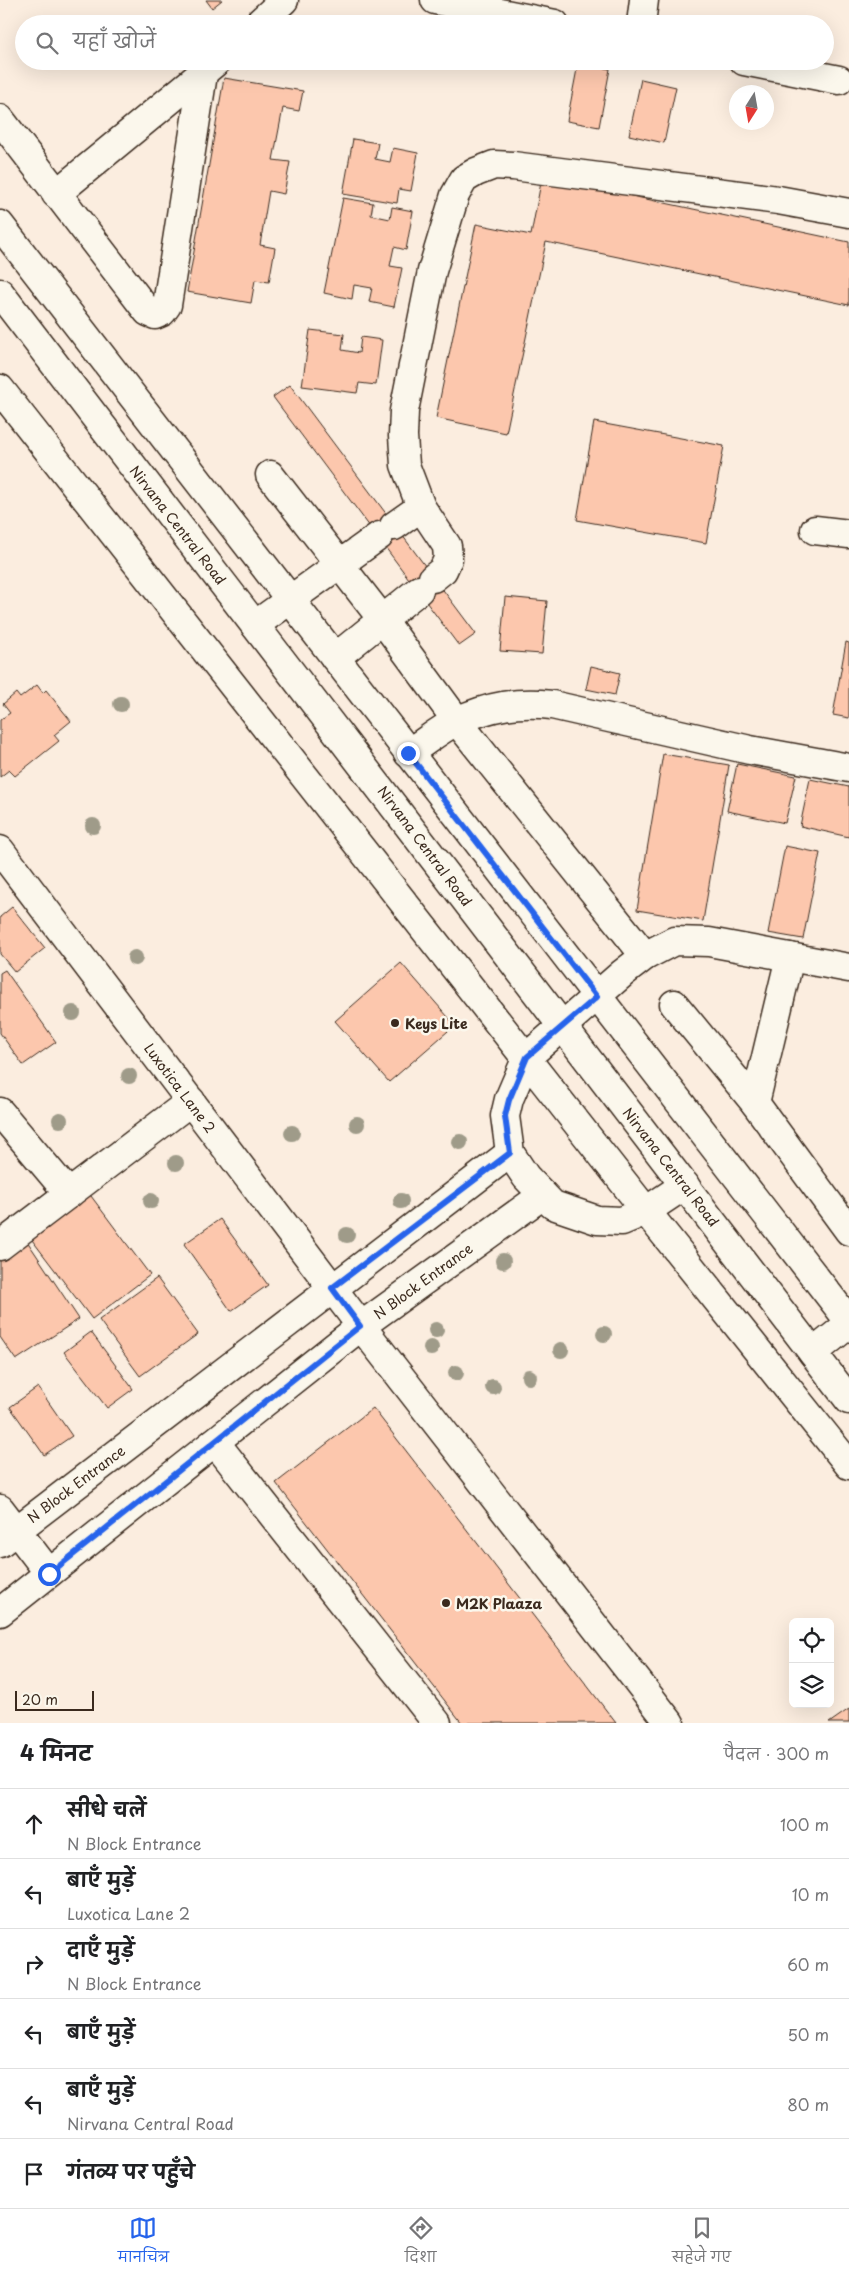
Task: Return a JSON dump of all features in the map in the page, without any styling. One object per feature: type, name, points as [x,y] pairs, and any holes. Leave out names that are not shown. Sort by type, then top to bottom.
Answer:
[{"type":"street","points":[[268,15],[284,0]]},
{"type":"street","points":[[435,0],[510,15]]},
{"type":"street","points":[[642,15],[644,0]]},
{"type":"street","points":[[56,194],[208,70]]},
{"type":"street","points":[[0,119],[148,312],[155,315],[162,312],[167,306],[210,70]]},
{"type":"street","points":[[789,70],[839,80]]},
{"type":"street","points":[[335,658],[442,570],[448,559],[448,546],[422,507],[405,464],[404,411],[432,272],[455,195],[464,179],[494,165],[513,166],[778,200],[849,213]]},
{"type":"street","points":[[0,225],[849,1323],[813,1353]]},
{"type":"street","name":"Nirvana Central Road","points":[[0,293],[849,1400]]},
{"type":"street","points":[[0,389],[527,1057],[646,1211],[849,1465]]},
{"type":"street","points":[[270,475],[338,565],[382,619],[456,721],[645,956]]},
{"type":"street","points":[[255,625],[422,507]]},
{"type":"street","points":[[815,530],[849,534]]},
{"type":"street","points":[[408,753],[456,721],[510,703],[552,705],[750,750],[849,768]]},
{"type":"street","name":"Luxotica Lane 2","points":[[0,850],[360,1326],[670,1723]]},
{"type":"street","points":[[685,1185],[646,1211],[622,1221],[597,1220],[554,1205],[526,1177],[510,1153],[505,1116],[509,1100],[527,1057],[645,956],[674,941],[709,942],[849,968]]},
{"type":"street","points":[[755,1103],[790,957]]},
{"type":"street","points":[[674,1004],[755,1103],[849,1232]]},
{"type":"street","points":[[0,1246],[191,1101]]},
{"type":"street","points":[[0,1112],[69,1194]]},
{"type":"street","name":"N Block Entrance","points":[[5,1527],[332,1288],[510,1153]]},
{"type":"street","name":"N Block Entrance","points":[[0,1612],[360,1326],[543,1196]]},
{"type":"street","points":[[215,1442],[437,1723]]},
{"type":"street","points":[[5,1527],[49,1574]]},
{"type":"building","points":[[206,0],[222,0],[212,8]]},
{"type":"building","points":[[577,70],[610,70],[599,127],[567,121]]},
{"type":"building","points":[[224,78],[303,91],[299,111],[283,108],[273,160],[290,162],[284,194],[269,191],[260,245],[275,248],[269,282],[255,280],[251,303],[187,292]]},
{"type":"building","points":[[641,79],[676,87],[664,143],[629,135]]},
{"type":"building","points":[[353,139],[378,143],[375,159],[390,162],[393,148],[418,153],[411,191],[399,189],[397,203],[343,194]]},
{"type":"building","points":[[542,177],[849,242],[849,305],[546,242],[506,433],[436,418],[476,224],[531,235]]},
{"type":"building","points":[[343,198],[373,203],[371,215],[390,219],[392,207],[413,211],[406,250],[394,247],[390,266],[402,268],[394,307],[369,302],[372,288],[354,285],[352,299],[324,293]]},
{"type":"building","points":[[310,330],[344,334],[342,350],[359,353],[361,337],[382,340],[376,385],[359,383],[357,393],[302,386]]},
{"type":"building","points":[[290,385],[476,634],[459,646],[273,397]]},
{"type":"building","points":[[594,422],[724,446],[706,543],[577,520]]},
{"type":"building","points":[[505,597],[547,601],[542,654],[500,651]]},
{"type":"building","points":[[846,642],[849,643],[849,718],[833,715]]},
{"type":"building","points":[[591,666],[620,673],[615,695],[586,689]]},
{"type":"building","points":[[37,685],[43,693],[46,690],[71,721],[54,735],[59,741],[15,776],[9,770],[0,777],[0,720],[10,713],[3,704],[16,693],[20,698]]},
{"type":"building","points":[[663,754],[729,765],[703,921],[637,910]]},
{"type":"building","points":[[737,764],[796,776],[785,823],[727,811]]},
{"type":"building","points":[[810,779],[849,787],[849,837],[800,826]]},
{"type":"building","points":[[785,846],[820,853],[803,939],[768,933]]},
{"type":"building","points":[[12,907],[45,948],[15,972],[0,954],[0,917]]},
{"type":"building","name":"Keys Lite","points":[[401,963],[455,1025],[389,1082],[335,1021]]},
{"type":"building","points":[[5,970],[56,1042],[23,1065],[0,1033],[0,973]]},
{"type":"building","points":[[88,1192],[150,1275],[92,1319],[29,1236]]},
{"type":"building","points":[[220,1219],[268,1285],[231,1311],[184,1244]]},
{"type":"building","points":[[27,1241],[79,1319],[16,1360],[0,1337],[0,1258]]},
{"type":"building","points":[[157,1278],[198,1334],[140,1376],[99,1320]]},
{"type":"building","points":[[91,1332],[133,1389],[107,1408],[64,1352]]},
{"type":"building","points":[[38,1387],[72,1436],[44,1455],[10,1407]]},
{"type":"building","name":"M2K Plaaza","points":[[373,1408],[616,1723],[462,1723],[276,1483]]},
{"type":"building","points":[[849,1709],[849,1723],[829,1723]]},
{"type":"place","name":"Keys Lite","points":[[395,1023]]},
{"type":"place","name":"M2K Plaaza","points":[[446,1603]]},
{"type":"route","points":[[49,1574],[360,1326],[332,1288],[510,1153],[505,1116],[515,1083],[527,1057],[597,997],[408,753]]}]
